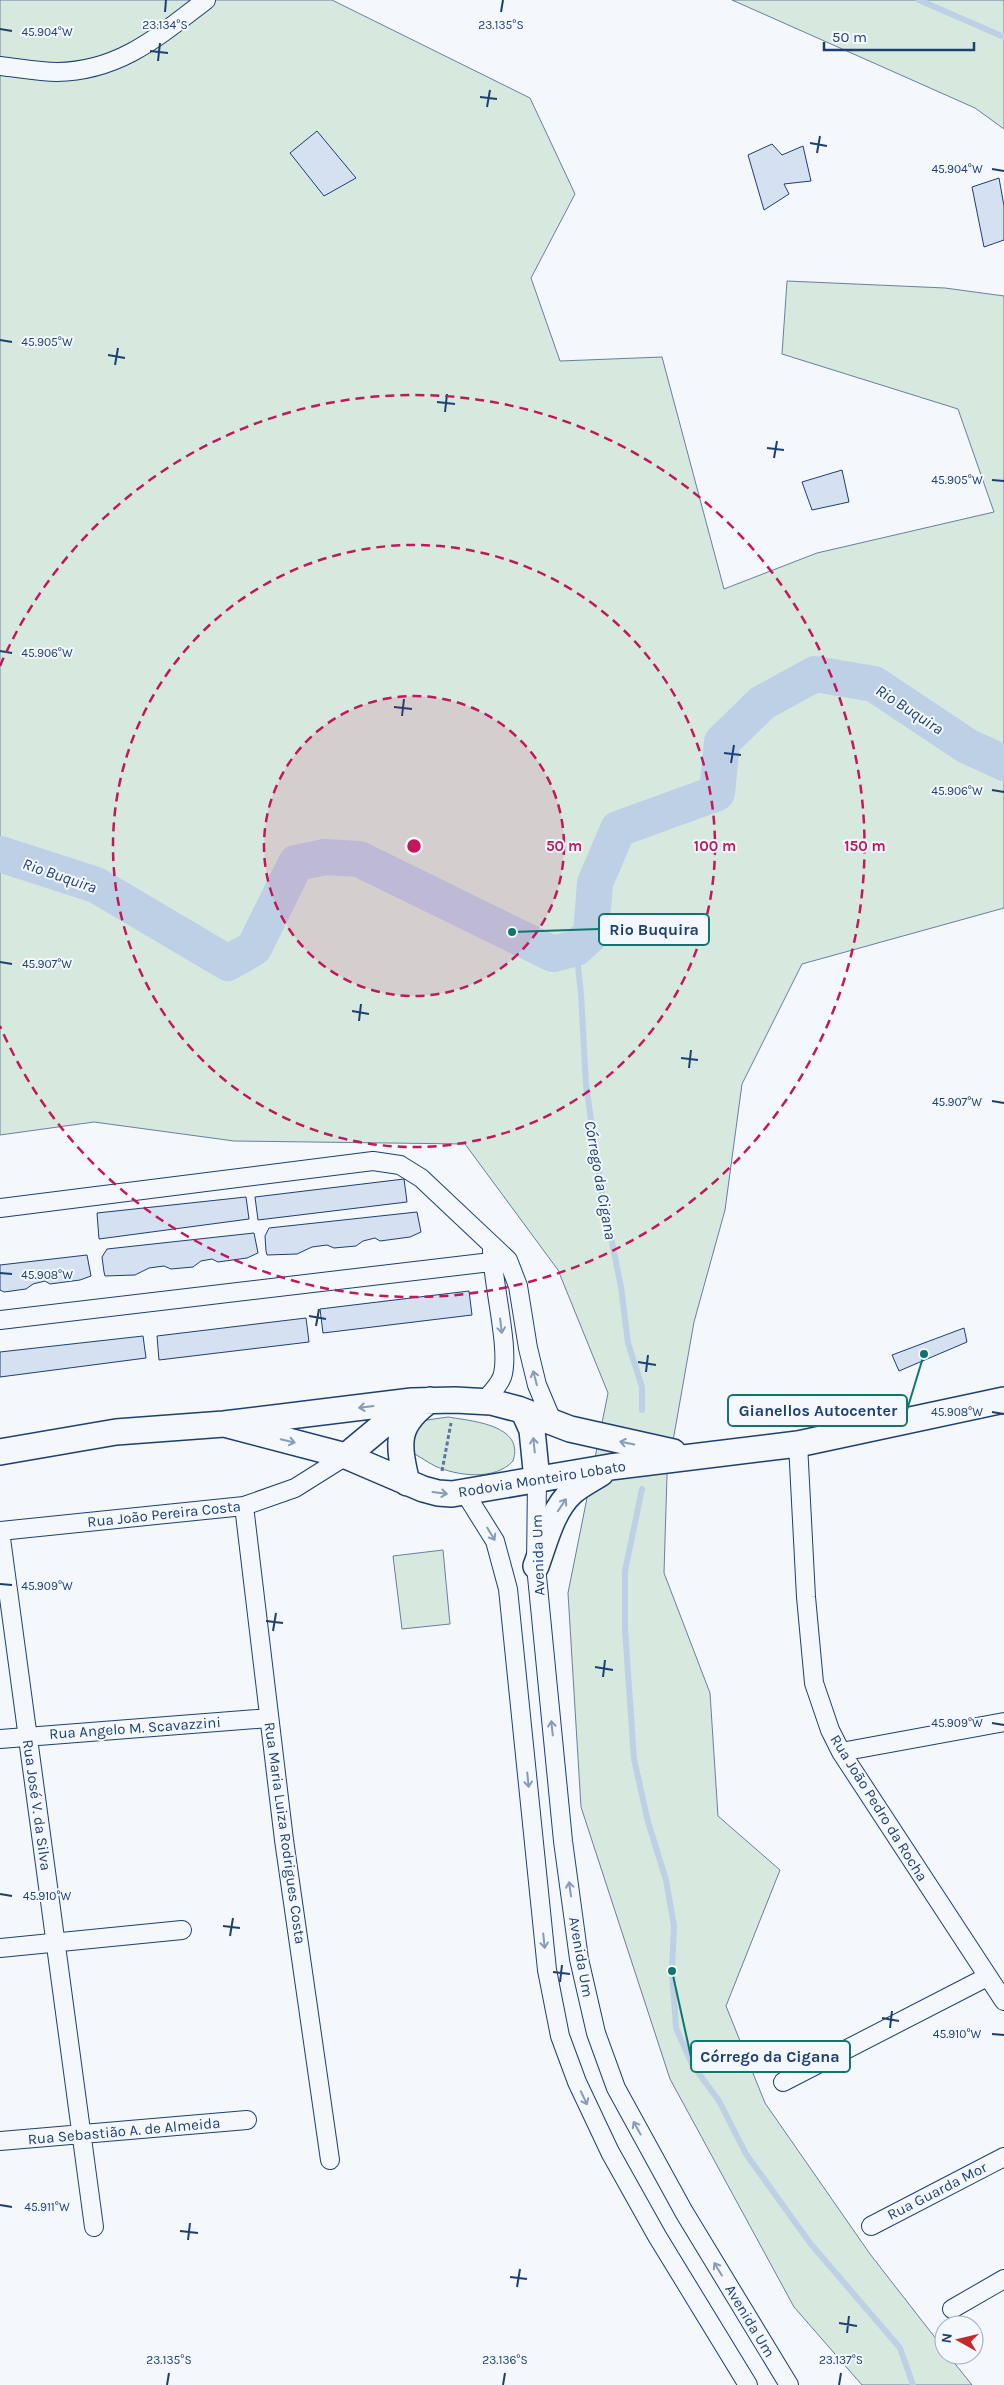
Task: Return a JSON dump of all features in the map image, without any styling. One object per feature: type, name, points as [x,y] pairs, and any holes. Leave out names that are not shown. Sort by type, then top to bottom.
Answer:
[{"type":"main road","name":"Rodovia Monteiro Lobato","points":[[0,1452],[135,1430],[224,1424],[432,1400],[483,1402],[524,1412],[553,1423],[622,1442],[692,1456]]},
{"type":"main road","points":[[346,1456],[432,1400]]},
{"type":"main road","points":[[407,1483],[400,1452],[402,1430],[415,1411],[432,1400]]},
{"type":"main road","name":"Rodovia Monteiro Lobato","points":[[224,1424],[346,1456],[407,1483],[438,1493],[465,1492],[610,1467],[798,1444],[1004,1400]]},
{"type":"main road","points":[[524,1412],[532,1430],[537,1480]]},
{"type":"main road","name":"Rodovia Monteiro Lobato","points":[[0,1467],[76,1440]]},
{"type":"main road","points":[[536,1566],[554,1518],[562,1505],[572,1492],[610,1467]]},
{"type":"street","points":[[0,66],[57,72],[90,68],[123,59],[165,32],[206,0]]},
{"type":"street","points":[[0,1208],[380,1161],[400,1165],[421,1178],[492,1242],[500,1261],[518,1286],[528,1348],[537,1385],[553,1423]]},
{"type":"street","points":[[0,1320],[500,1261]]},
{"type":"street","points":[[483,1402],[496,1388],[504,1372],[500,1261]]},
{"type":"street","name":"Rua João Pedro da Rocha","points":[[798,1444],[806,1597],[814,1683],[830,1730],[841,1752],[1004,2001]]},
{"type":"street","name":"Rua João Pereira Costa","points":[[0,1531],[244,1506],[295,1488],[346,1456]]},
{"type":"street","name":"Avenida Um","points":[[537,1480],[536,1566],[563,1842],[579,1959],[596,2033],[616,2088],[684,2212],[789,2385]]},
{"type":"street","points":[[465,1492],[495,1541],[508,1589],[547,1970],[560,2036],[577,2082],[610,2152],[657,2236],[748,2385]]},
{"type":"street","name":"Rua Maria Luiza Rodrigues Costa","points":[[244,1506],[284,1840],[330,2160]]},
{"type":"street","name":"Rua José V. da Silva","points":[[0,1531],[94,2226]]},
{"type":"street","name":"Rua Angelo M. Scavazzini","points":[[0,1739],[269,1718]]},
{"type":"street","points":[[841,1752],[1004,1722]]},
{"type":"street","points":[[0,1948],[182,1930]]},
{"type":"street","points":[[783,2082],[987,1977]]},
{"type":"street","name":"Rua Sebastião A. de Almeida","points":[[0,2141],[247,2120]]},
{"type":"street","name":"Rua Guarda Mor","points":[[871,2226],[1004,2156]]},
{"type":"street","points":[[952,2309],[1004,2279]]},
{"type":"path","points":[[432,1400],[438,1493]]},
{"type":"shaded area","points":[[0,0],[332,0],[530,98],[575,194],[531,278],[560,361],[662,357],[724,589],[817,553],[994,512],[958,409],[782,354],[787,281],[945,288],[1004,296],[1004,908],[802,964],[742,1084],[725,1210],[694,1322],[667,1475],[664,1573],[710,1693],[718,1816],[780,1870],[726,2006],[765,2103],[870,2254],[934,2336],[934,2365],[956,2365],[972,2385],[862,2385],[794,2307],[670,2079],[581,1807],[568,1593],[608,1393],[558,1270],[465,1144],[234,1141],[94,1122],[0,1135]]},
{"type":"shaded area","points":[[732,0],[1004,0],[1004,129],[975,108]]},
{"type":"shaded area","points":[[448,1417],[482,1423],[504,1432],[511,1440],[515,1449],[513,1461],[496,1472],[476,1475],[454,1472],[435,1466],[411,1452],[411,1432],[427,1420]]},
{"type":"shaded area","points":[[443,1550],[450,1624],[402,1629],[393,1556]]},
{"type":"building","points":[[317,131],[356,178],[324,196],[290,153]]},
{"type":"building","points":[[772,144],[782,155],[803,146],[811,181],[784,184],[789,194],[764,210],[748,155]]},
{"type":"building","points":[[999,178],[1004,206],[1004,240],[984,247],[972,187]]},
{"type":"building","points":[[842,470],[849,502],[812,510],[802,482]]},
{"type":"building","points":[[404,1179],[407,1202],[258,1220],[255,1197]]},
{"type":"building","points":[[246,1197],[249,1219],[99,1239],[97,1213]]},
{"type":"building","points":[[417,1212],[421,1232],[410,1237],[380,1241],[375,1238],[363,1241],[356,1246],[334,1248],[327,1245],[312,1247],[297,1254],[267,1255],[265,1236],[269,1228]]},
{"type":"building","points":[[254,1233],[258,1253],[247,1258],[218,1262],[212,1259],[201,1261],[193,1267],[171,1269],[164,1266],[149,1268],[135,1275],[105,1276],[102,1257],[107,1249]]},
{"type":"building","points":[[87,1255],[91,1276],[80,1280],[50,1284],[45,1281],[33,1284],[26,1289],[4,1292],[0,1290],[0,1265]]},
{"type":"building","points":[[469,1291],[472,1315],[323,1333],[320,1309]]},
{"type":"building","points":[[306,1318],[309,1342],[159,1360],[157,1336]]},
{"type":"building","points":[[964,1328],[967,1342],[899,1371],[892,1355]]},
{"type":"building","points":[[143,1336],[146,1358],[0,1377],[0,1352]]},
{"type":"waterway","points":[[919,0],[1004,37]]},
{"type":"waterway","name":"Rio Buquira","points":[[0,854],[96,885],[228,963],[254,948],[296,863],[325,857],[359,859],[553,954],[576,948],[591,934],[595,883],[618,829],[717,793],[722,742],[762,703],[815,674],[874,684],[967,746],[1004,763]]},
{"type":"waterway","name":"Córrego da Cigana","points":[[576,948],[581,994],[586,1085],[601,1187],[621,1287],[628,1343],[642,1387],[642,1410]]},
{"type":"waterway","name":"Córrego da Cigana","points":[[642,1489],[625,1571],[625,1629],[634,1759],[648,1822],[666,1880],[674,1926],[672,1971],[676,2028],[692,2064],[719,2101],[746,2154],[810,2243],[900,2348],[913,2385]]},
{"type":"place","name":"Rio Buquira","points":[[512,932]]},
{"type":"place","name":"Gianellos Autocenter","points":[[924,1354]]},
{"type":"place","name":"Córrego da Cigana","points":[[672,1971]]}]
